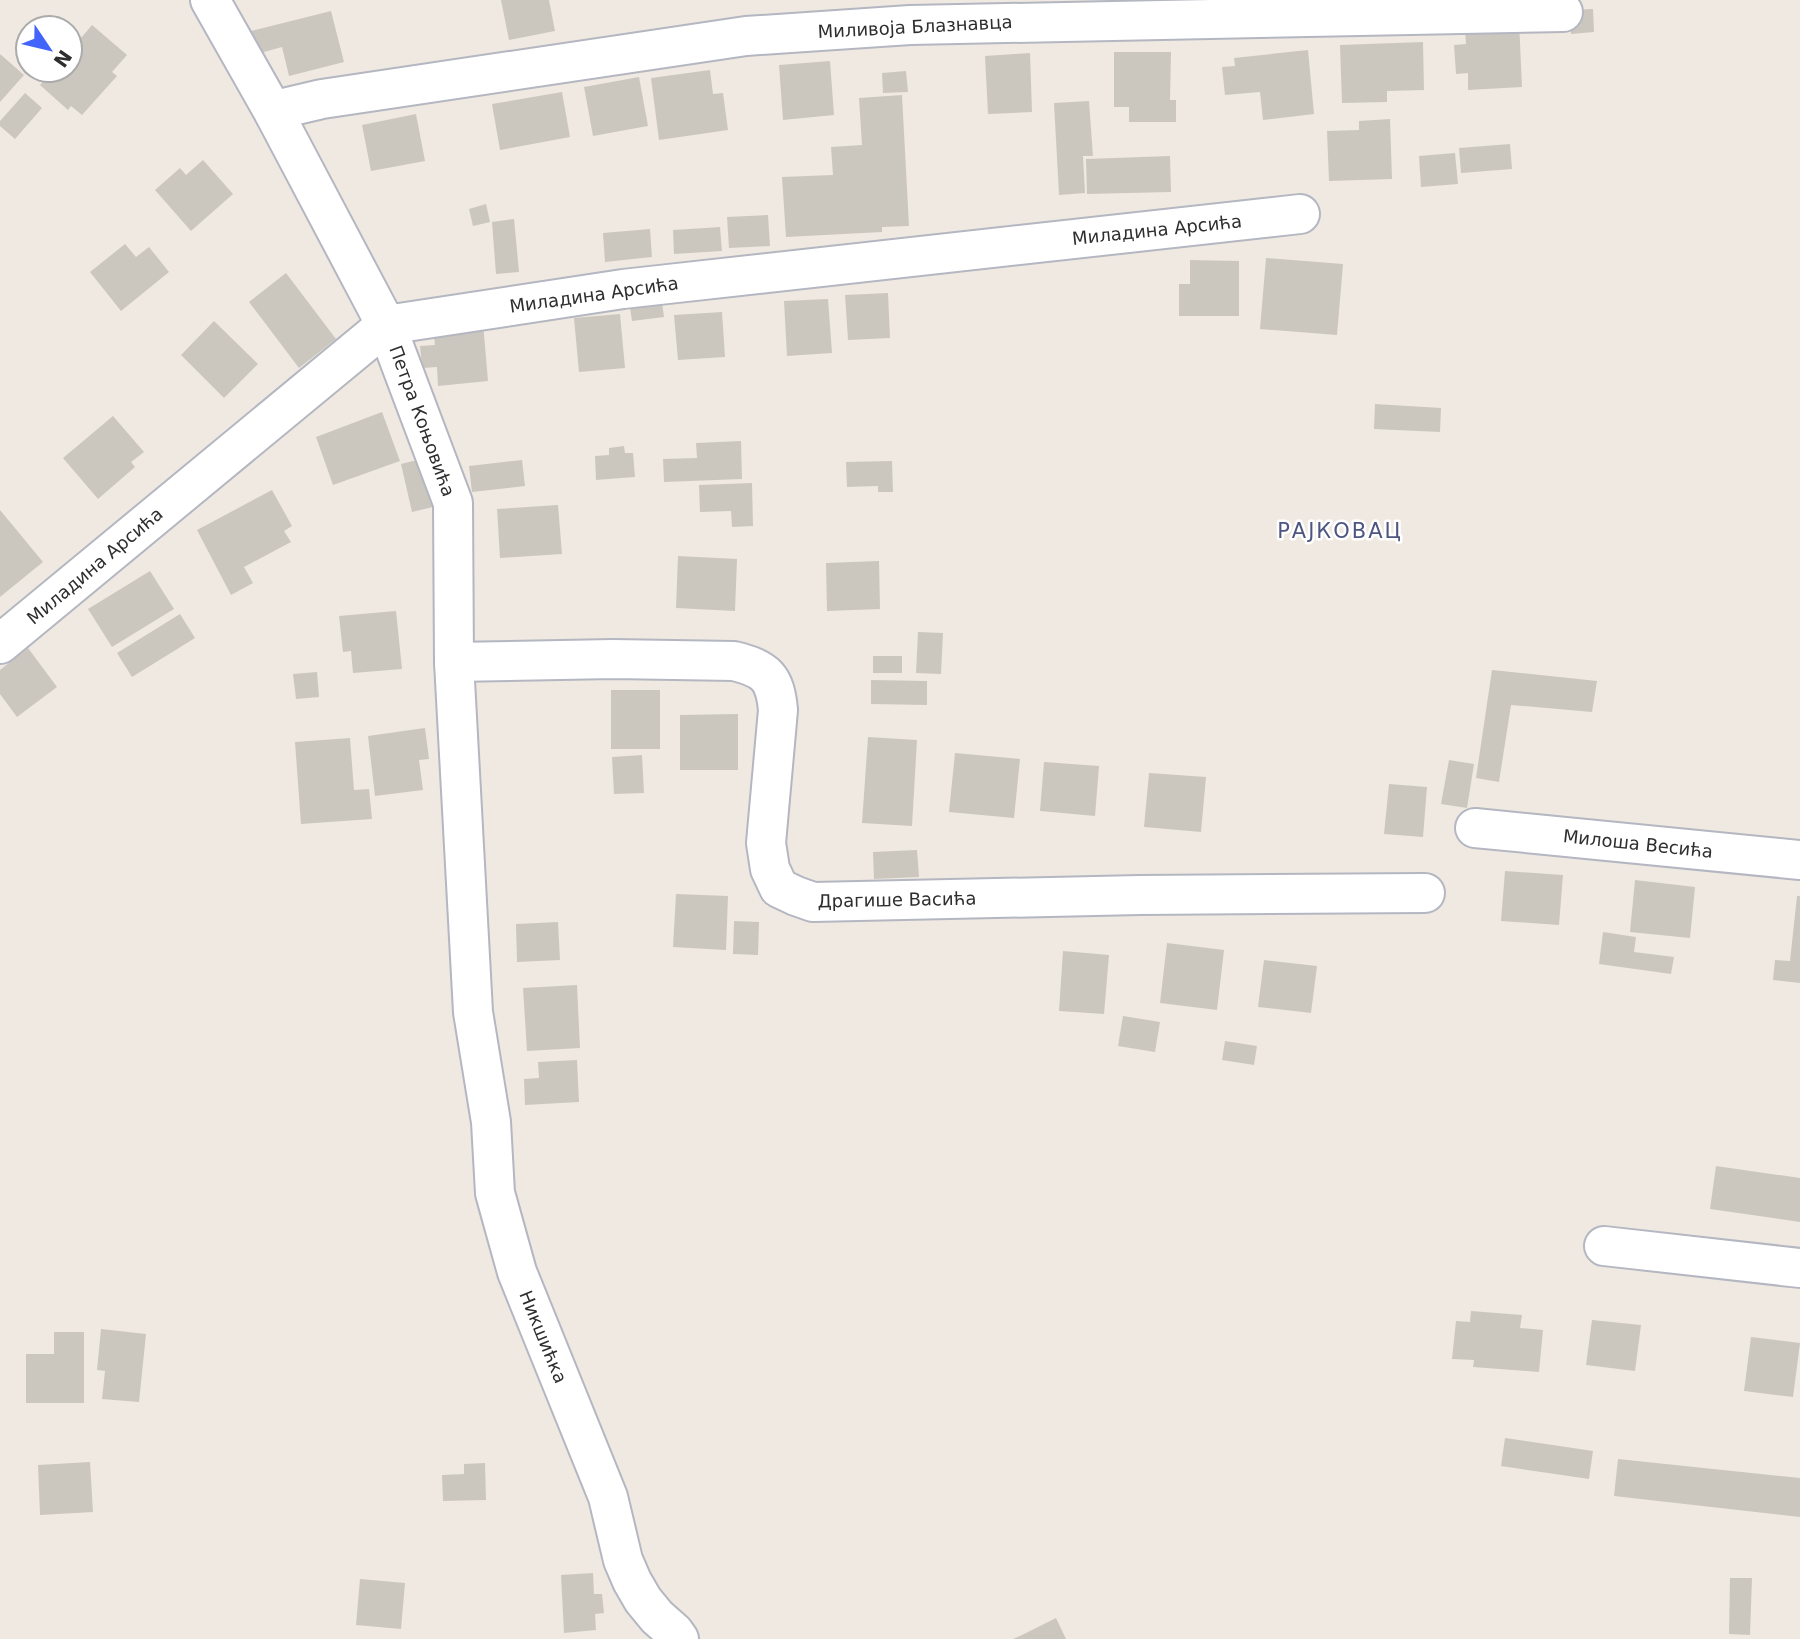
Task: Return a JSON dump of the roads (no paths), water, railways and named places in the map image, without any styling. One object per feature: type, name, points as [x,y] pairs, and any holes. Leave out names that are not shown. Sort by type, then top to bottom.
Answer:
[{"type":"street","name":"Петра Коњовића","points":[[210,0],[274,113],[386,325],[453,503],[454,662],[473,1012]]},
{"type":"street","name":"Миливоја Блазнавца","points":[[274,113],[322,99],[746,36],[910,25],[1563,12]]},
{"type":"street","name":"Миладина Арсића","points":[[0,645],[386,325],[624,289],[1300,214]]},
{"type":"street","name":"Драгише Васића","points":[[454,662],[612,659],[734,661],[753,666],[767,676],[776,691],[778,710],[766,843],[770,869],[779,888],[813,902],[1424,892]]},
{"type":"street","name":"Милоша Весића","points":[[1475,828],[1800,860]]},
{"type":"street","name":"Никшићка","points":[[473,1012],[491,1122],[495,1193],[517,1272],[608,1497],[623,1560],[632,1581],[643,1600],[679,1639]]},
{"type":"street","points":[[1604,1246],[1800,1268]]},
{"type":"district","name":"РАЈКОВАЦ","points":[[1340,531]]}]
